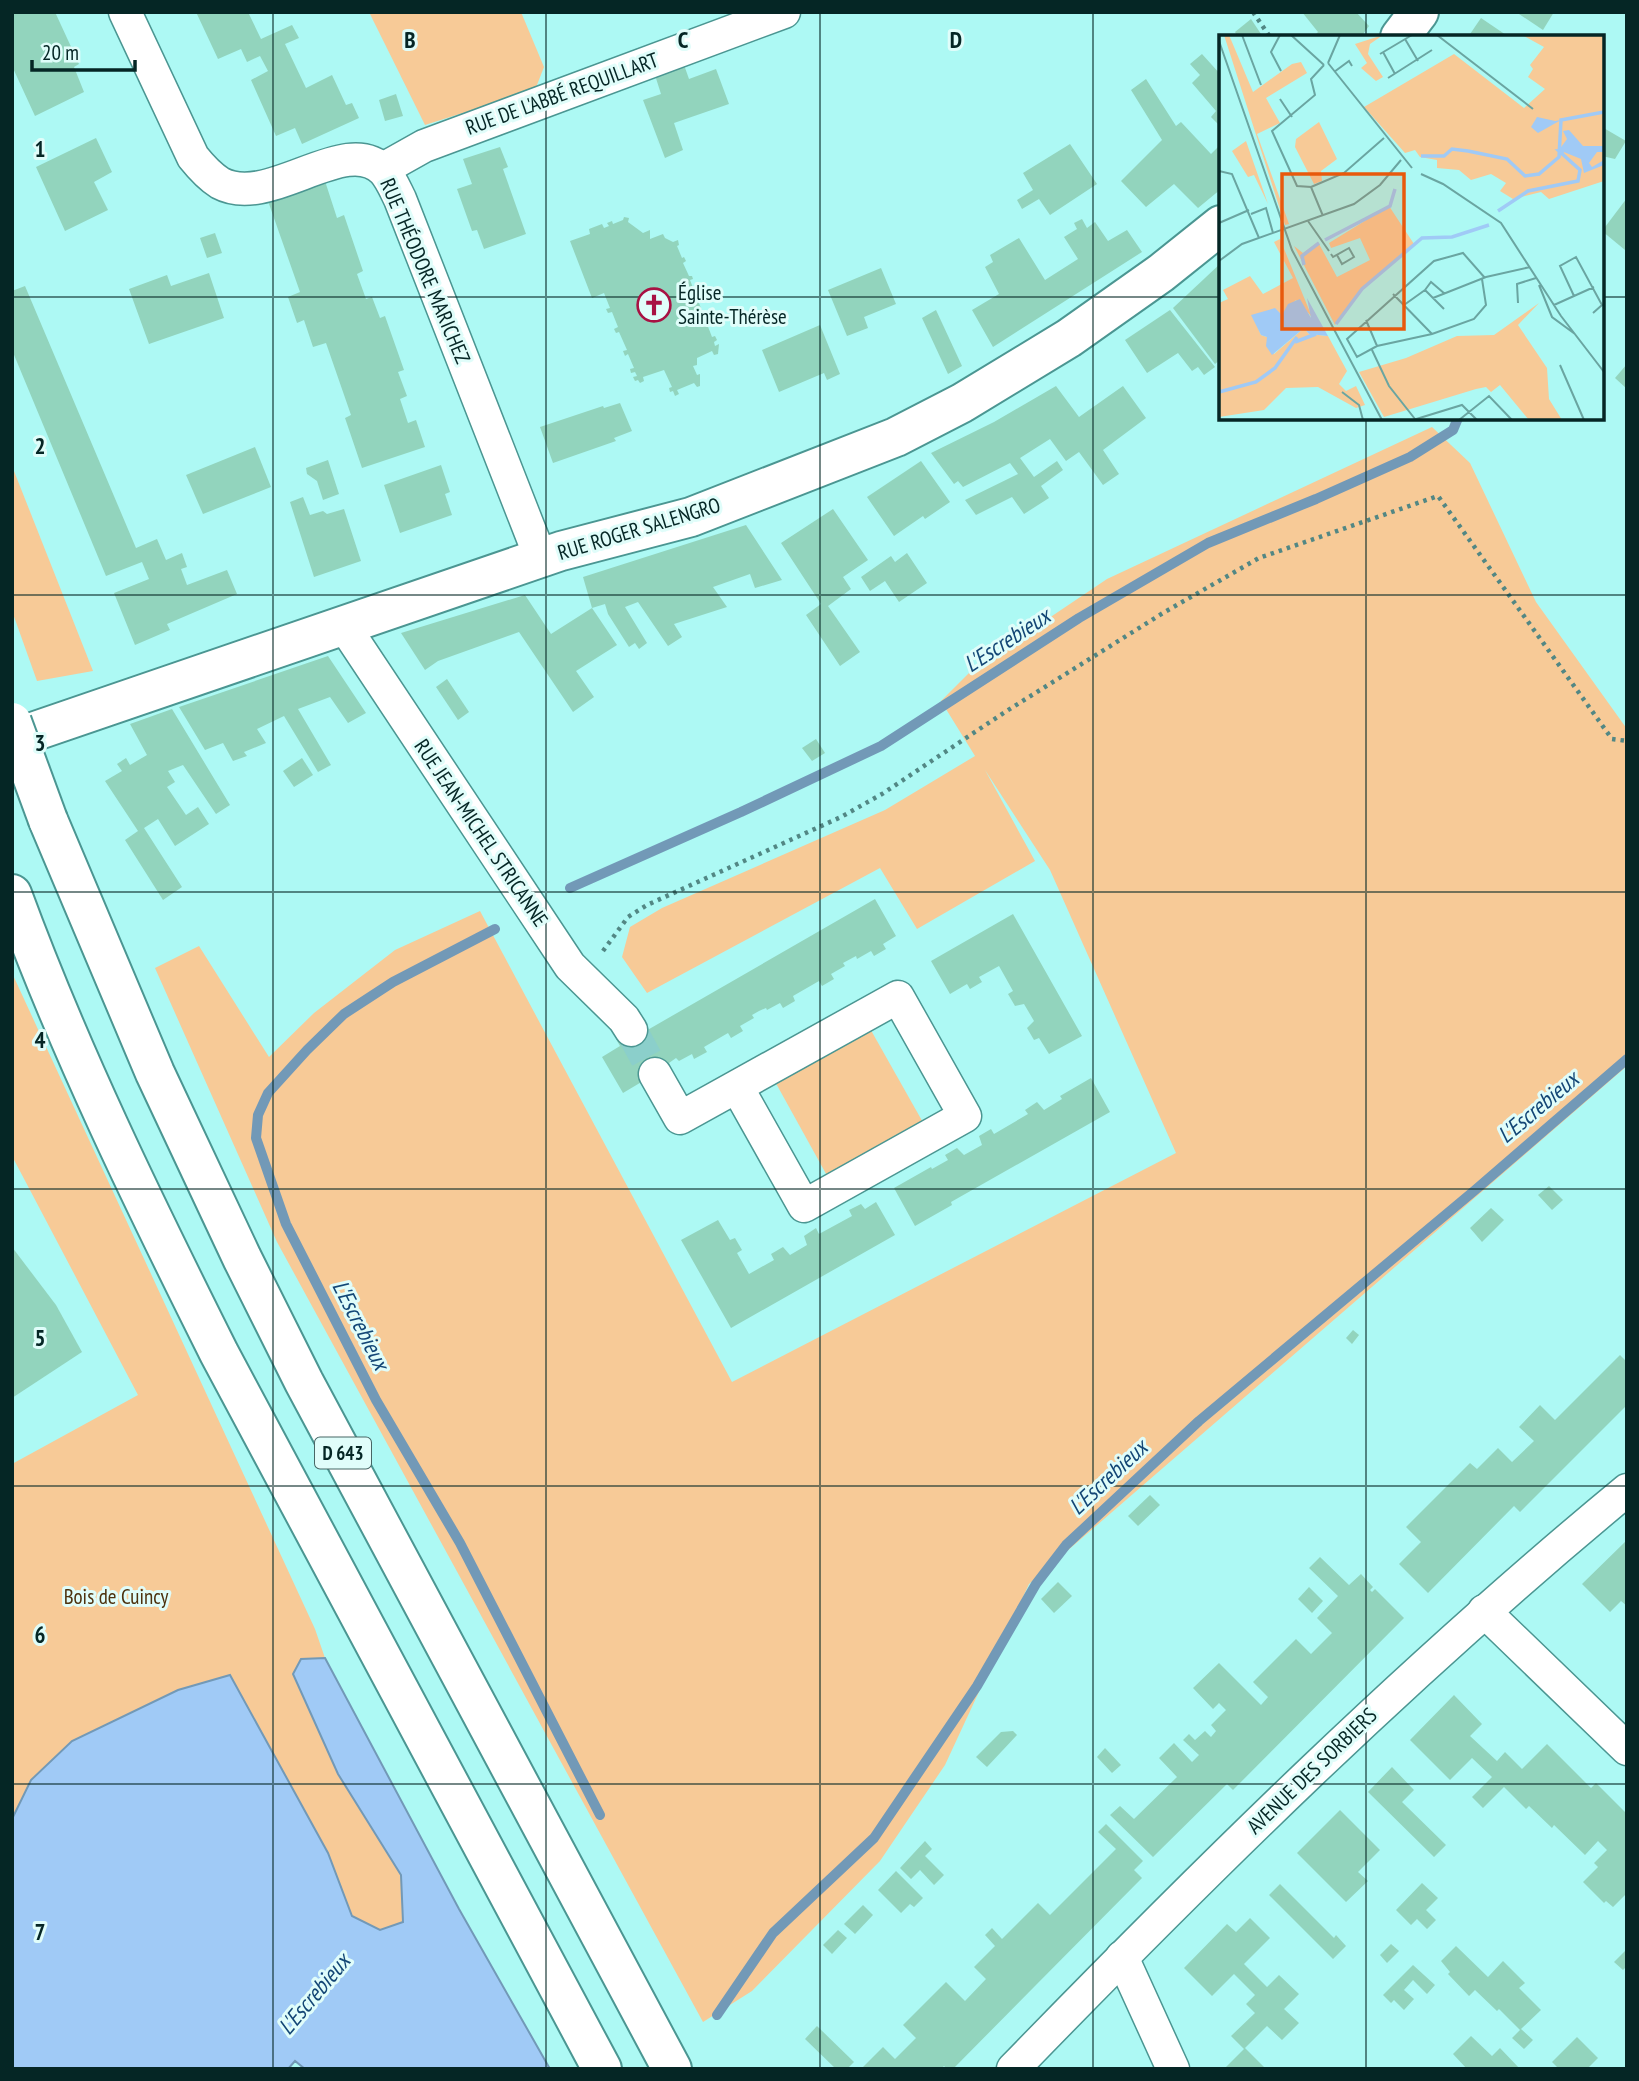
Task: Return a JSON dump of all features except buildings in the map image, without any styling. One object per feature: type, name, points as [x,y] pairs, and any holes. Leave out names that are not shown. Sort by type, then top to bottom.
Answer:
[{"type":"main road","points":[[1402,35],[1419,12]]},
{"type":"main road","name":"RUE ROGER SALENGRO","points":[[12,739],[541,559],[614,536],[691,517],[906,432],[962,403],[1069,338],[1161,273],[1219,227]]},
{"type":"main road","name":"D 643","points":[[12,722],[48,820],[155,1073],[248,1271],[311,1394],[673,2069]]},
{"type":"main road","points":[[12,894],[67,1033],[163,1240],[219,1353],[602,2069]]},
{"type":"street","name":"RUE THÉODORE MARICHEZ","points":[[125,12],[194,157],[206,173],[222,184],[257,189],[340,160],[370,162],[383,169],[400,199],[541,559]]},
{"type":"street","name":"RUE DE L'ABBÉ REQUILLART","points":[[383,169],[424,145],[784,12]]},
{"type":"street","name":"RUE JEAN-MICHEL STRICANNE","points":[[344,626],[559,950],[583,980],[624,1019],[631,1030]]},
{"type":"street","points":[[655,1074],[680,1118],[898,997],[965,1116],[804,1206],[737,1087]]},
{"type":"street","name":"AVENUE DES SORBIERS","points":[[1013,2069],[1198,1880],[1484,1611],[1627,1490]]},
{"type":"street","points":[[1484,1611],[1627,1749]]},
{"type":"street","points":[[1122,1957],[1173,2069]]},
{"type":"path","points":[[1253,12],[1269,35]]},
{"type":"path","points":[[583,980],[628,917],[647,905],[841,817],[882,794],[1163,612],[1259,558],[1438,496],[1612,739],[1627,741]]},
{"type":"green space","points":[[369,12],[521,12],[544,67],[535,90],[425,125]]},
{"type":"green space","points":[[1432,427],[1470,463],[1536,602],[1627,729],[1627,1066],[1029,1584],[945,1765],[880,1861],[752,1991],[703,2022],[277,1242],[155,968],[199,946],[269,1057],[314,1013],[395,950],[480,911],[732,1382],[1176,1153],[1050,870],[985,770],[1035,861],[917,929],[880,868],[647,993],[622,957],[630,927],[662,908],[885,810],[975,756],[941,701],[972,670],[1107,579]]},
{"type":"green space","points":[[12,466],[93,671],[37,681],[12,611]]},
{"type":"green space","name":"Bois de Cuincy","points":[[12,973],[315,1629],[325,1658],[301,1659],[293,1674],[338,1774],[401,1875],[404,1922],[380,1930],[352,1916],[328,1853],[31,1780],[12,1819],[12,1464],[138,1395],[12,1156]]},
{"type":"green space","points":[[868,1025],[925,1126],[830,1181],[773,1078]]},
{"type":"water","points":[[325,1658],[459,1909],[550,2069],[305,2069],[295,2061],[288,2069],[12,2069],[12,1819],[31,1780],[72,1741],[178,1690],[230,1675],[328,1853],[352,1916],[380,1930],[403,1922],[401,1875],[338,1774],[293,1674],[301,1659]]},
{"type":"waterway","name":"L'Escrebieux","points":[[570,888],[881,746],[1079,618],[1208,543],[1410,457],[1453,430],[1457,420]]},
{"type":"waterway","name":"L'Escrebieux","points":[[495,929],[393,982],[344,1014],[268,1093],[258,1115],[256,1138],[286,1224],[376,1400],[460,1543],[600,1815]]},
{"type":"waterway","name":"L'Escrebieux","points":[[717,2015],[773,1933],[874,1838],[977,1686],[1036,1584],[1066,1545],[1199,1421],[1627,1059]]},
{"type":"tunnel","points":[[631,1030],[655,1074]]},
{"type":"place","name":"Église Sainte-Thérèse","points":[[654,305]]}]
